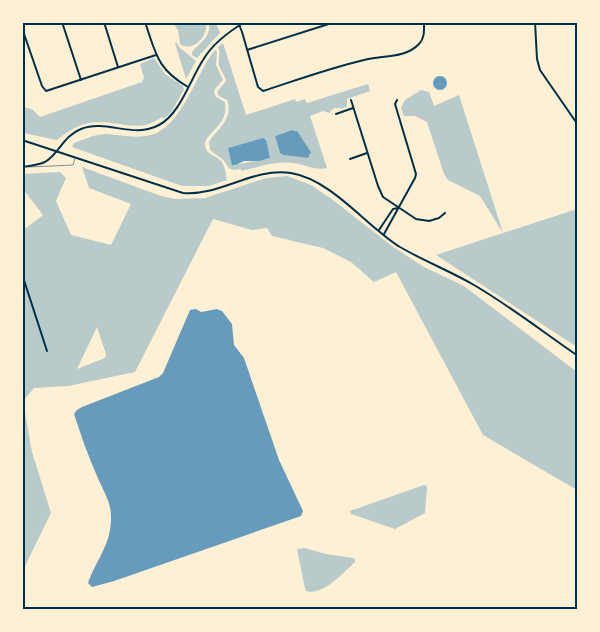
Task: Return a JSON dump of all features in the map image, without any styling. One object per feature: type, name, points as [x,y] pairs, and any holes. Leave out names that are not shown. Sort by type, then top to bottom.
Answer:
[{"type":"street","points":[[62,22],[81,80]]},
{"type":"street","points":[[104,22],[118,68]]},
{"type":"street","points":[[145,22],[156,55],[167,72],[188,87]]},
{"type":"street","points":[[22,167],[45,162],[70,136],[87,127],[104,126],[134,131],[159,125],[173,114],[209,51],[238,24],[245,22]]},
{"type":"street","points":[[247,50],[335,22]]},
{"type":"street","points":[[238,24],[258,87],[263,91],[363,60],[398,55],[410,50],[421,43],[424,34],[424,22]]},
{"type":"street","points":[[535,22],[537,59],[540,70],[578,125]]},
{"type":"street","points":[[22,28],[44,90],[156,55]]},
{"type":"street","points":[[350,100],[379,190],[383,197],[416,219],[423,221],[439,218],[445,213]]},
{"type":"street","points":[[384,234],[397,214],[398,208],[416,174],[394,104],[397,100]]},
{"type":"street","points":[[336,114],[353,108]]},
{"type":"street","points":[[22,140],[178,192],[189,193],[214,190],[264,174],[280,172],[296,174],[319,184],[398,246],[484,291],[578,356]]},
{"type":"street","points":[[350,159],[367,153]]},
{"type":"street","points":[[379,230],[393,209],[398,208]]},
{"type":"street","points":[[22,274],[47,351]]},
{"type":"lane","points":[[22,167],[73,165],[75,158]]},
{"type":"shaded area","points":[[173,23],[206,23],[205,33],[199,42],[194,45],[185,46],[180,44],[178,30]]},
{"type":"shaded area","points":[[209,23],[216,23],[220,33],[197,58],[192,55],[192,52],[207,36]]},
{"type":"shaded area","points":[[175,43],[196,61],[186,79]]},
{"type":"shaded area","points":[[223,43],[246,115],[295,99],[296,102],[305,99],[307,103],[368,84],[370,91],[347,99],[347,107],[334,108],[329,113],[323,111],[310,116],[327,168],[318,169],[297,164],[279,163],[241,171],[241,169],[232,170],[210,150],[209,142],[224,123],[229,107],[227,100],[219,96],[217,92],[226,81],[219,65],[218,47]],"holes":[[[296,130],[311,152],[308,158],[280,153],[275,136]],[[261,139],[270,158],[234,166],[228,148]]]},
{"type":"shaded area","points":[[215,50],[217,52],[216,65],[223,80],[214,93],[216,97],[225,102],[225,110],[221,122],[207,139],[205,148],[222,163],[227,180],[209,186],[182,186],[72,147],[74,143],[98,135],[140,137],[158,132],[178,114]]},
{"type":"shaded area","points":[[154,58],[165,74],[183,86],[184,89],[172,111],[164,119],[162,117],[149,124],[138,126],[93,122],[79,126],[57,140],[23,133],[23,107],[32,109],[40,117],[142,82],[144,78],[140,64]]},
{"type":"shaded area","points":[[421,90],[429,92],[434,106],[459,95],[503,233],[480,196],[448,180],[444,174],[427,122],[415,116],[404,116],[401,108],[405,100]]},
{"type":"shaded area","points":[[82,167],[161,196],[175,199],[205,198],[266,178],[287,176],[311,185],[392,246],[424,267],[464,286],[577,372],[577,490],[483,435],[396,272],[374,282],[351,262],[323,248],[272,236],[267,228],[252,230],[213,219],[135,372],[68,386],[34,388],[23,401],[23,225],[26,228],[43,215],[23,189],[23,174],[60,172],[66,178],[56,201],[71,235],[111,245],[131,204],[89,188]],"holes":[[[97,327],[106,354],[105,358],[77,369]]]},
{"type":"shaded area","points":[[577,209],[577,347],[436,255]]},
{"type":"shaded area","points":[[23,401],[32,452],[51,513],[23,570]]},
{"type":"shaded area","points":[[424,485],[427,486],[425,513],[395,529],[351,514],[350,511]]},
{"type":"shaded area","points":[[304,548],[353,558],[355,562],[326,587],[312,592],[306,591],[297,549]]},
{"type":"water","points":[[437,76],[443,76],[447,83],[443,90],[437,90],[433,86],[433,80]]},
{"type":"water","points":[[292,130],[297,131],[311,152],[308,158],[280,153],[275,136]]},
{"type":"water","points":[[263,138],[266,140],[270,158],[259,161],[244,161],[232,165],[228,148]]},
{"type":"water","points":[[196,309],[201,312],[217,309],[222,311],[232,324],[234,345],[244,358],[279,460],[303,511],[301,516],[92,587],[88,583],[108,537],[111,514],[74,414],[82,407],[159,377],[163,373],[190,310]]}]
